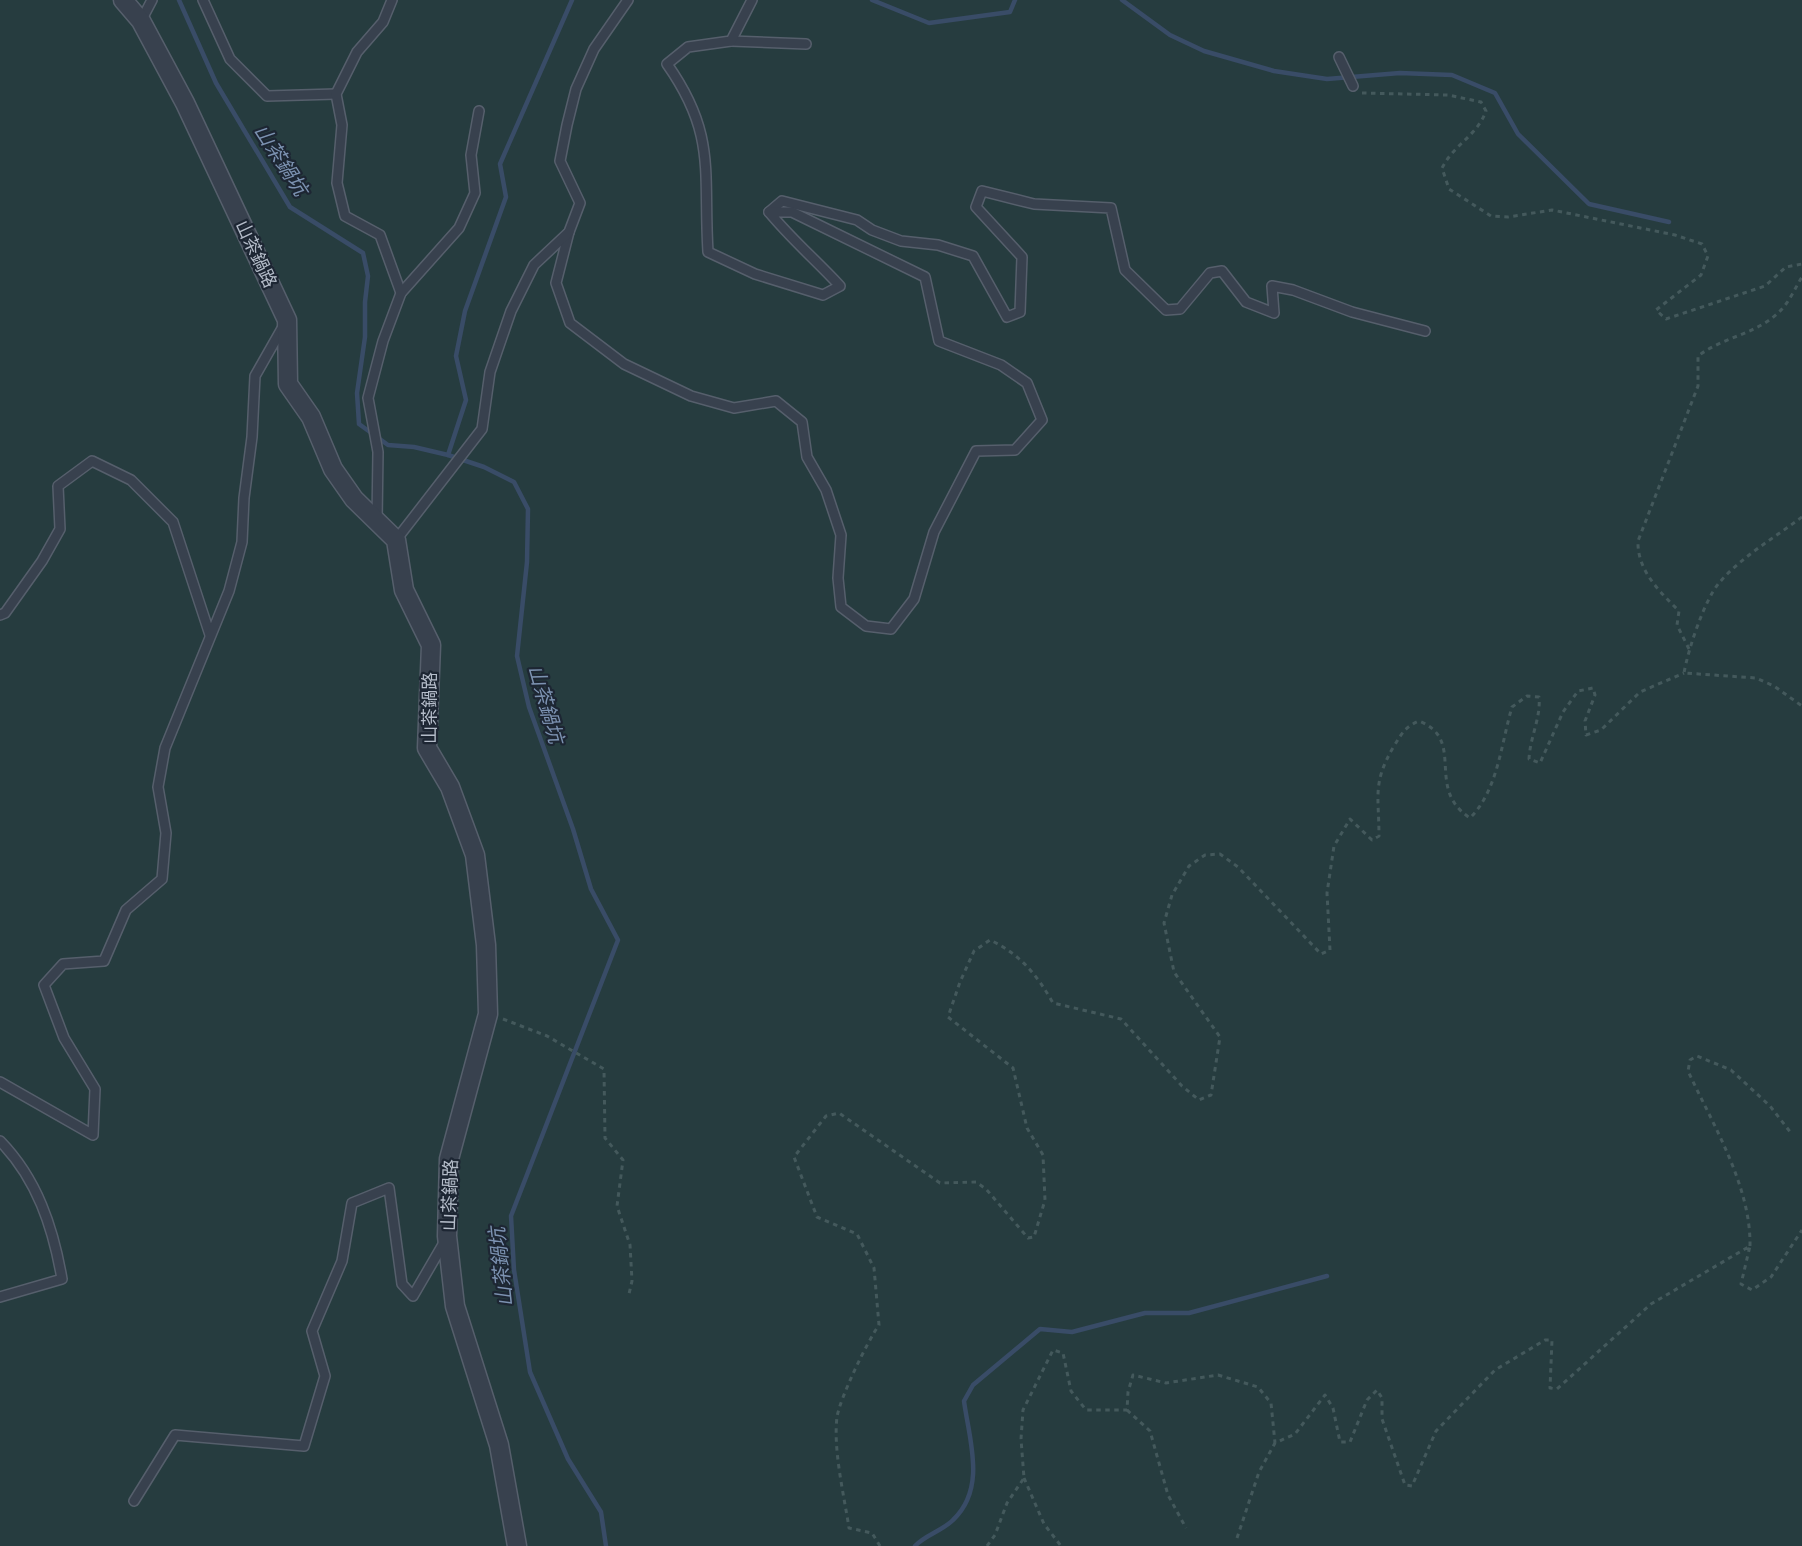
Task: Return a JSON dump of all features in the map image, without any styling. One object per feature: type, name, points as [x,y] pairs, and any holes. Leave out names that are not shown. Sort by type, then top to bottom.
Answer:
[{"type":"street","name":"山茶鍋路","points":[[123,0],[141,21],[185,103],[287,320],[288,384],[311,417],[333,469],[354,499],[396,540],[404,590],[431,645],[427,748],[450,787],[475,855],[486,945],[488,1014],[449,1159],[447,1236],[455,1306],[499,1445],[518,1546]]},
{"type":"lane","points":[[141,21],[152,0]]},
{"type":"lane","points":[[203,0],[230,59],[267,96],[336,94]]},
{"type":"lane","points":[[392,0],[383,22],[357,52],[336,94],[342,125],[337,183],[345,216],[380,234],[401,293]]},
{"type":"lane","points":[[628,0],[594,50],[576,89],[560,161],[580,203],[569,232],[556,283],[570,323],[624,364],[691,396],[734,408],[776,401],[802,422],[807,457],[826,489],[842,535],[838,578],[841,607],[866,626],[891,629],[914,599],[934,532],[976,451],[1015,450],[1042,420],[1027,382],[1001,365],[939,341],[925,277],[792,212],[769,212]]},
{"type":"lane","points":[[731,40],[752,0]]},
{"type":"lane","points":[[769,212],[796,245],[816,260],[840,286],[823,295],[755,274],[708,252],[706,161],[700,126],[687,92],[667,64],[688,47],[731,40],[806,44]]},
{"type":"lane","points":[[1340,57],[1353,86]]},
{"type":"lane","points":[[377,521],[378,449],[368,399],[383,341],[401,293],[459,228],[475,193],[471,155],[479,111]]},
{"type":"lane","points":[[769,212],[782,201],[857,220],[872,230],[901,241],[938,245],[973,256],[1007,317],[1020,312],[1022,257],[976,207],[982,191],[1034,204],[1111,208],[1125,270],[1166,310],[1180,309],[1210,273],[1221,271],[1246,302],[1274,313],[1272,286],[1293,290],[1352,312],[1425,331]]},
{"type":"lane","points":[[396,540],[482,429],[490,372],[511,311],[534,265],[569,232]]},
{"type":"lane","points":[[0,1082],[93,1135],[95,1089],[64,1038],[44,985],[63,964],[104,961],[126,910],[162,879],[166,833],[158,788],[165,748],[229,591],[242,542],[255,376],[287,320]]},
{"type":"lane","points":[[0,615],[5,613],[42,561],[60,529],[58,486],[92,460],[131,480],[173,522],[210,635]]},
{"type":"lane","points":[[0,1141],[20,1161],[43,1206],[56,1241],[62,1279],[0,1297]]},
{"type":"lane","points":[[134,1501],[175,1435],[304,1446],[326,1376],[312,1331],[342,1261],[352,1203],[388,1188],[402,1284],[413,1296],[447,1236]]},
{"type":"path","points":[[1353,86],[1359,92],[1448,94],[1481,102],[1486,111],[1481,125],[1450,152],[1442,168],[1449,189],[1491,216],[1508,217],[1552,210],[1675,235],[1702,244],[1708,256],[1701,275],[1656,310],[1666,319],[1765,286],[1786,267],[1802,264]]},
{"type":"path","points":[[1689,648],[1677,625],[1679,611],[1656,588],[1637,555],[1638,541],[1698,386],[1698,356],[1713,345],[1763,326],[1781,311],[1802,277]]},
{"type":"path","points":[[1684,674],[1689,648],[1718,585],[1742,561],[1802,517]]},
{"type":"path","points":[[880,1546],[872,1533],[849,1528],[837,1435],[837,1415],[868,1340],[879,1325],[874,1268],[857,1234],[817,1217],[794,1157],[826,1116],[839,1113],[940,1183],[976,1182],[986,1189],[1028,1238],[1034,1237],[1045,1200],[1043,1155],[1027,1128],[1013,1068],[948,1017],[974,951],[990,940],[1008,948],[1038,976],[1053,1003],[1121,1019],[1182,1086],[1199,1100],[1211,1095],[1220,1037],[1174,972],[1164,923],[1172,895],[1189,866],[1205,855],[1220,854],[1238,867],[1320,954],[1330,950],[1327,893],[1334,846],[1350,819],[1372,840],[1379,836],[1377,796],[1379,772],[1406,727],[1419,721],[1433,727],[1446,749],[1448,794],[1460,811],[1470,818],[1481,808],[1494,780],[1512,707],[1527,696],[1539,697],[1540,711],[1530,738],[1529,759],[1540,763],[1563,712],[1578,691],[1593,688],[1595,695],[1585,721],[1586,735],[1601,730],[1640,692],[1684,674],[1756,678],[1774,686],[1802,706]]},
{"type":"path","points":[[488,1014],[547,1036],[604,1069],[605,1138],[623,1160],[617,1206],[630,1245],[632,1281],[629,1294]]},
{"type":"path","points":[[1791,1133],[1770,1106],[1731,1070],[1697,1056],[1690,1060],[1688,1071],[1742,1190],[1750,1224],[1750,1246],[1741,1284],[1752,1290],[1771,1277],[1802,1230]]},
{"type":"path","points":[[1275,1443],[1295,1434],[1325,1395],[1333,1408],[1340,1442],[1350,1442],[1367,1400],[1377,1390],[1382,1398],[1382,1419],[1405,1485],[1412,1486],[1436,1431],[1495,1370],[1545,1340],[1552,1340],[1550,1388],[1557,1389],[1651,1304],[1750,1246]]},
{"type":"path","points":[[1061,1546],[1044,1524],[1024,1478],[1021,1439],[1023,1410],[1053,1350],[1063,1353],[1071,1391],[1086,1410],[1127,1410],[1150,1431],[1168,1496],[1186,1528]]},
{"type":"path","points":[[1127,1410],[1128,1392],[1133,1375],[1166,1383],[1218,1375],[1258,1387],[1271,1403],[1275,1443],[1259,1472],[1237,1538]]},
{"type":"path","points":[[987,1546],[995,1535],[1007,1503],[1024,1478]]},
{"type":"green space","points":[[0,0],[1802,0],[1802,1546],[0,1546]]},
{"type":"waterway","name":"山茶鍋坑","points":[[179,0],[216,83],[290,207],[363,253],[368,276],[365,337],[357,393],[359,424],[388,445],[414,447],[448,455],[484,467],[514,482],[528,509],[527,562],[517,656],[529,707],[573,829],[591,889],[618,940],[511,1216],[514,1270],[530,1372],[568,1459],[601,1512],[606,1546]]},
{"type":"waterway","points":[[448,455],[466,400],[456,356],[465,311],[506,197],[500,164],[572,0]]},
{"type":"waterway","points":[[872,0],[929,23],[1010,12],[1015,0]]},
{"type":"waterway","points":[[1122,0],[1170,35],[1204,51],[1274,71],[1327,79],[1400,73],[1452,75],[1495,93],[1518,134],[1589,204],[1669,222]]},
{"type":"waterway","points":[[915,1546],[953,1520],[970,1493],[973,1478],[972,1447],[964,1401],[973,1385],[1040,1329],[1072,1332],[1145,1313],[1189,1313],[1327,1276]]}]
